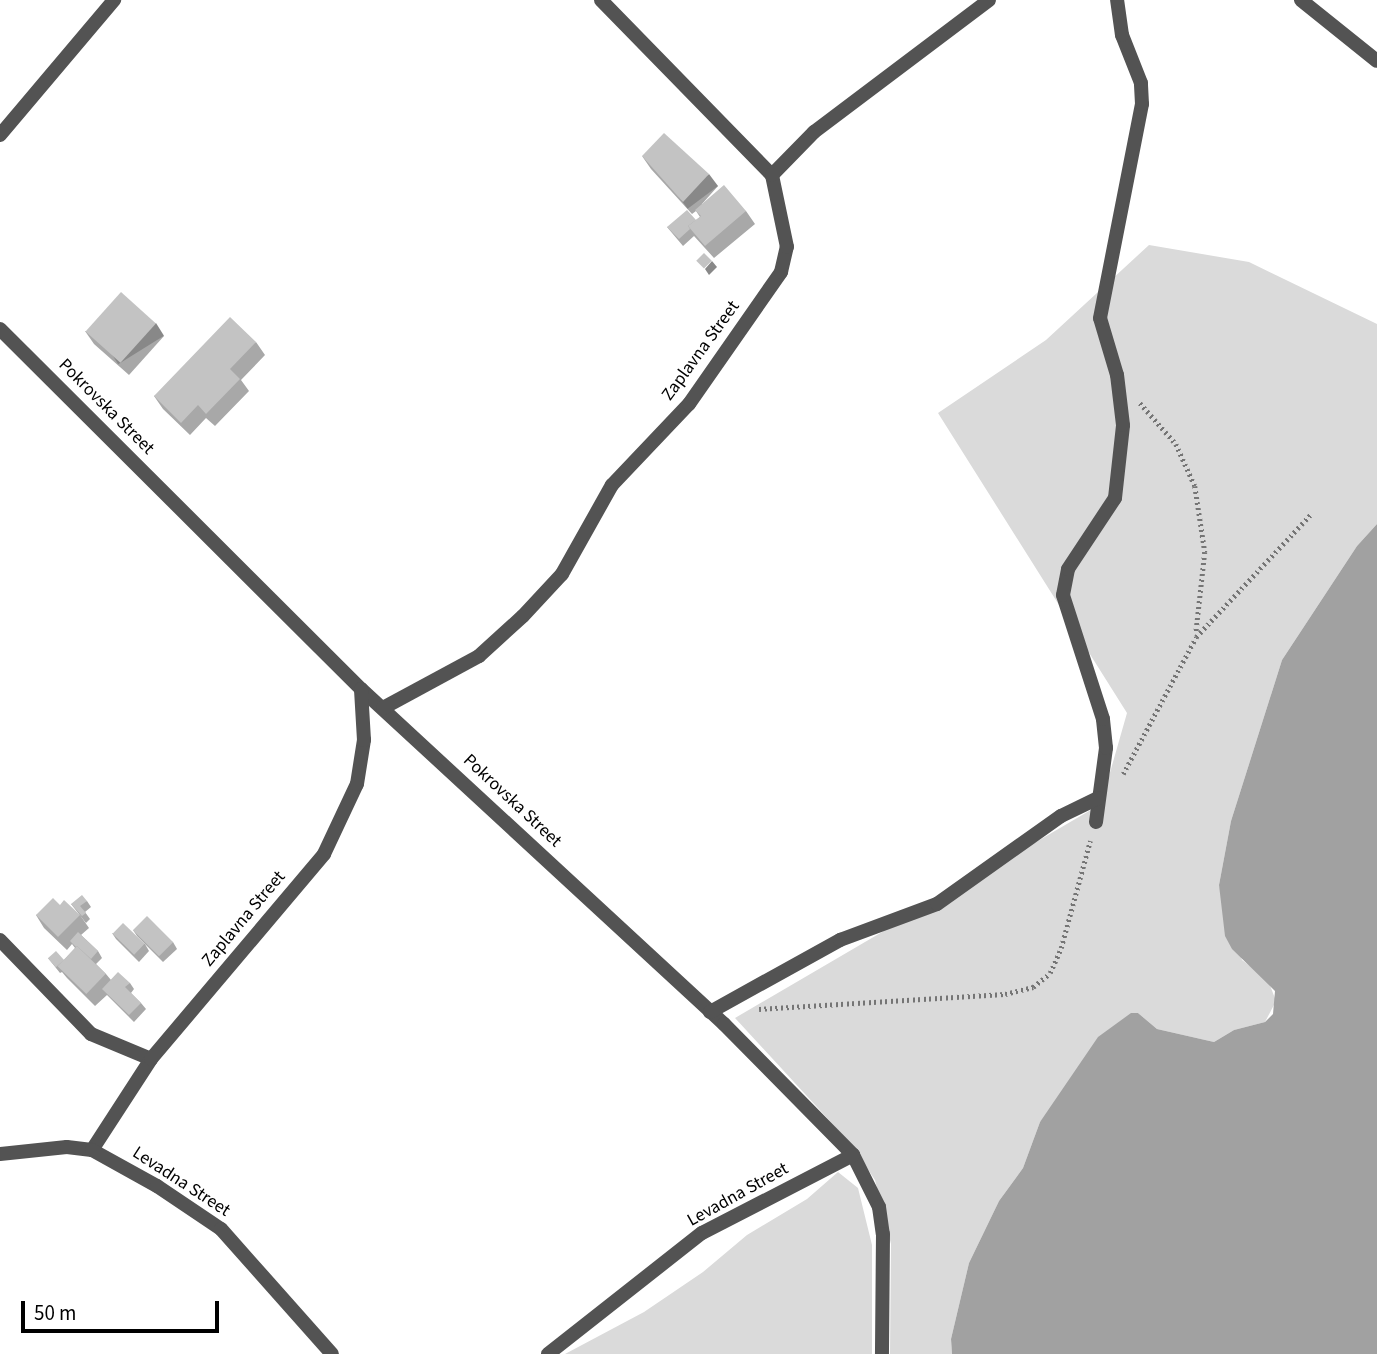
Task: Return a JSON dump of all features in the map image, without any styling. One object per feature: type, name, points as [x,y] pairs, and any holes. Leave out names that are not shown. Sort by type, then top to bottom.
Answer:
[{"type":"street","points":[[0,135],[114,0]]},
{"type":"street","points":[[601,0],[772,175],[814,132],[989,0]]},
{"type":"street","points":[[1096,822],[1106,748],[1103,719],[1063,594],[1068,569],[1115,498],[1123,425],[1117,376],[1100,318],[1142,104],[1141,83],[1122,36],[1117,0]]},
{"type":"street","points":[[1301,0],[1377,61]]},
{"type":"street","name":"Zaplavna Street","points":[[383,708],[479,656],[523,616],[562,574],[612,485],[689,404],[781,272],[787,247],[772,175]]},
{"type":"street","name":"Pokrovska Street","points":[[0,329],[361,689],[710,1012],[853,1155],[879,1207],[883,1234],[882,1354]]},
{"type":"street","name":"Zaplavna Street","points":[[92,1150],[151,1059],[324,854],[357,784],[364,740],[361,689]]},
{"type":"street","points":[[710,1012],[839,940],[937,904],[1061,816],[1098,798]]},
{"type":"street","points":[[0,940],[91,1034],[151,1059]]},
{"type":"street","name":"Levadna Street","points":[[0,1154],[67,1147],[92,1150],[157,1186],[222,1229],[332,1354]]},
{"type":"street","name":"Levadna Street","points":[[548,1354],[702,1233],[853,1155]]},
{"type":"path","points":[[1117,376],[1176,444],[1195,486],[1205,552],[1196,637]]},
{"type":"shaded area","points":[[1149,245],[1249,262],[1377,324],[1377,524],[1357,546],[1282,660],[1231,821],[1219,885],[1242,960],[1268,980],[1276,1001],[1265,1022],[1234,1030],[1214,1042],[1157,1029],[1138,1013],[1040,1122],[1023,1168],[999,1201],[969,1263],[951,1339],[952,1354],[890,1354],[891,1244],[875,1180],[851,1144],[735,1018],[1101,804],[1127,713],[938,413],[1046,340]]},
{"type":"shaded area","points":[[1377,524],[1377,1354],[952,1354],[951,1339],[969,1263],[999,1201],[1023,1168],[1040,1122],[1098,1037],[1131,1013],[1138,1013],[1157,1029],[1214,1042],[1234,1030],[1265,1022],[1273,1014],[1275,991],[1232,949],[1225,936],[1219,885],[1231,821],[1282,660],[1357,546]]},
{"type":"shaded area","points":[[838,1172],[858,1188],[872,1245],[872,1354],[565,1354],[644,1312],[703,1272],[747,1235],[807,1199]]},
{"type":"building","points":[[664,133],[709,174],[683,202],[642,156]]},
{"type":"building","points":[[724,185],[746,211],[705,246],[688,226],[701,216],[695,210]]},
{"type":"building","points":[[687,210],[696,220],[679,239],[667,227]]},
{"type":"building","points":[[704,253],[712,261],[704,269],[696,261]]},
{"type":"building","points":[[121,292],[156,323],[120,363],[86,331]]},
{"type":"building","points":[[230,317],[256,342],[230,369],[240,379],[206,414],[198,405],[181,423],[154,396]]},
{"type":"building","points":[[82,895],[87,901],[80,906],[86,913],[82,916],[71,904]]},
{"type":"building","points":[[53,898],[60,905],[64,900],[80,915],[58,937],[36,915]]},
{"type":"building","points":[[147,916],[173,942],[159,956],[133,930]]},
{"type":"building","points":[[123,923],[145,944],[134,955],[113,934]]},
{"type":"building","points":[[78,932],[98,951],[91,959],[70,941]]},
{"type":"building","points":[[77,946],[106,974],[86,994],[58,966]]},
{"type":"building","points":[[56,951],[64,960],[56,967],[48,958]]},
{"type":"building","points":[[118,972],[130,983],[125,987],[141,1003],[129,1015],[102,989]]}]
